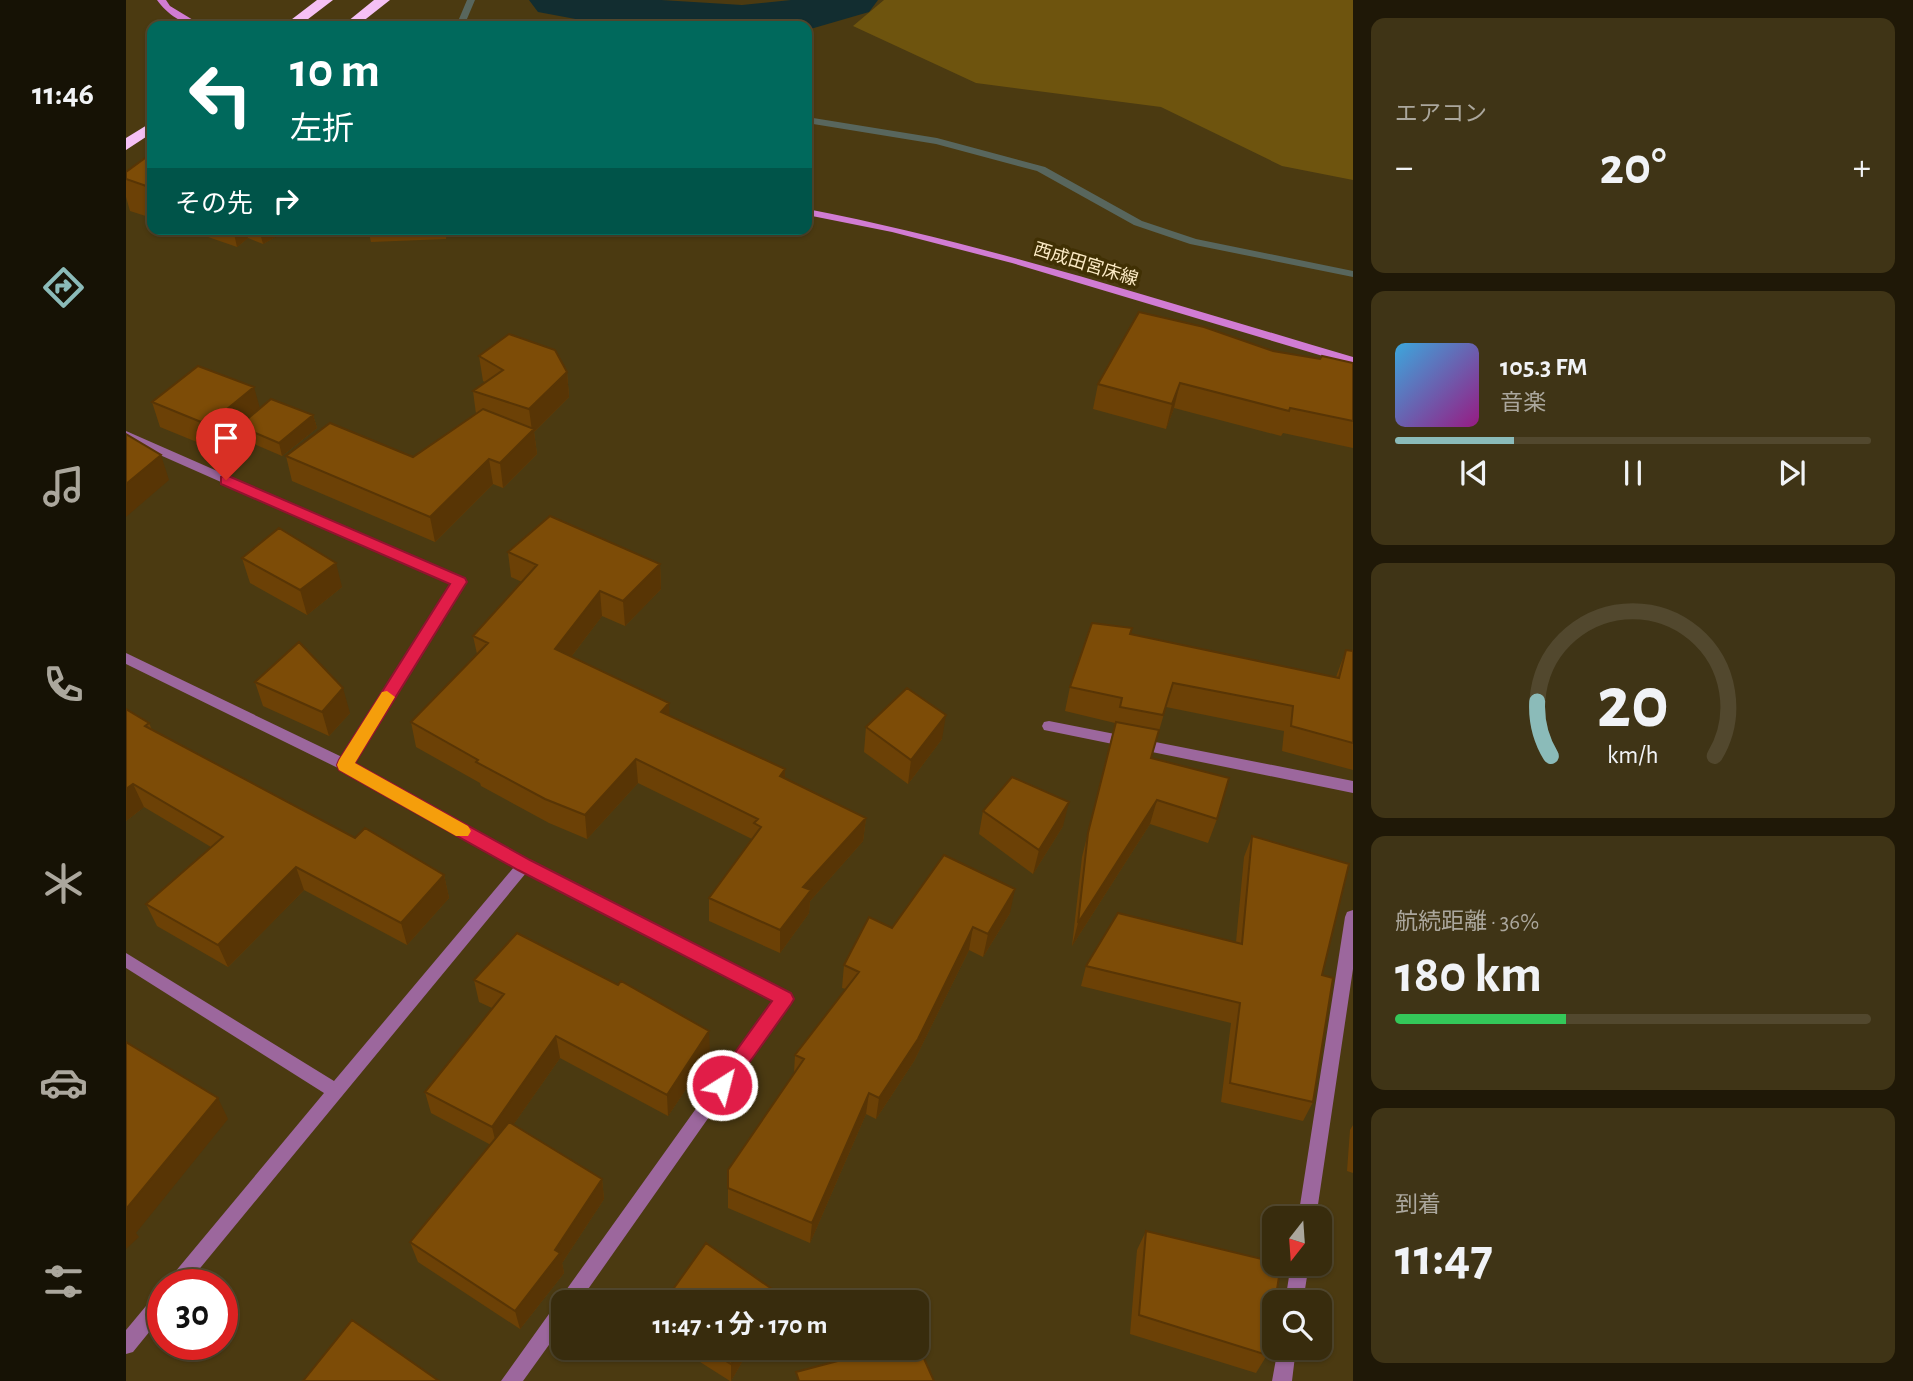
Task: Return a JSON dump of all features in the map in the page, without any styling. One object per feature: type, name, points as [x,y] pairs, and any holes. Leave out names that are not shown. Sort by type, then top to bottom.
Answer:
[{"type":"highway","points":[[297,21],[326,0]]},
{"type":"highway","points":[[356,21],[383,1]]},
{"type":"highway","points":[[126,145],[147,130]]},
{"type":"main road","points":[[161,0],[167,8],[189,21]]},
{"type":"main road","name":"西成田宮床線","points":[[812,213],[893,229],[1016,261],[1353,361]]},
{"type":"street","points":[[126,435],[459,582],[345,765]]},
{"type":"street","points":[[126,658],[345,765],[524,865],[784,999],[577,1290]]},
{"type":"street","points":[[1049,726],[1353,787]]},
{"type":"street","points":[[188,1269],[524,865]]},
{"type":"street","points":[[1309,1206],[1350,960],[1353,917]]},
{"type":"street","points":[[126,960],[336,1092]]},
{"type":"street","points":[[126,1345],[147,1319]]},
{"type":"street","points":[[511,1381],[551,1326]]},
{"type":"street","points":[[1282,1381],[1285,1360]]},
{"type":"shaded area","points":[[884,0],[1353,0],[1353,180],[1282,166],[1161,107],[976,83],[853,26]]},
{"type":"building","points":[[147,157],[147,186],[126,179],[126,172]]},
{"type":"building","points":[[1139,312],[1204,327],[1273,351],[1320,359],[1322,356],[1353,363],[1353,421],[1290,408],[1289,411],[1180,383],[1172,404],[1098,384]]},
{"type":"building","points":[[509,334],[555,350],[567,372],[529,409],[473,391],[503,370],[479,356]]},
{"type":"building","points":[[198,366],[254,387],[216,418],[209,415],[201,422],[152,402]]},
{"type":"building","points":[[271,399],[313,415],[279,443],[239,426]]},
{"type":"building","points":[[483,409],[534,429],[500,463],[489,459],[430,517],[286,456],[330,423],[413,457]]},
{"type":"building","points":[[126,434],[161,455],[126,484]]},
{"type":"building","points":[[550,516],[660,564],[623,601],[600,591],[555,649],[669,703],[661,712],[785,769],[780,776],[866,818],[803,887],[811,890],[780,930],[709,898],[761,827],[754,823],[758,819],[636,759],[585,815],[545,799],[476,762],[478,760],[411,722],[488,643],[473,636],[537,565],[508,552]]},
{"type":"building","points":[[279,528],[336,563],[300,590],[242,558]]},
{"type":"building","points":[[1092,623],[1132,628],[1130,634],[1339,678],[1346,650],[1353,651],[1353,743],[1291,726],[1293,706],[1173,683],[1163,715],[1120,707],[1122,698],[1070,687]]},
{"type":"building","points":[[299,642],[343,688],[322,712],[255,682]]},
{"type":"building","points":[[907,688],[946,715],[911,760],[866,727]]},
{"type":"building","points":[[126,709],[149,723],[145,726],[355,838],[365,828],[444,875],[401,923],[296,867],[218,945],[146,904],[223,837],[133,784],[126,789]]},
{"type":"building","points":[[1116,722],[1159,730],[1151,758],[1229,778],[1217,819],[1157,800],[1078,923],[1088,833]]},
{"type":"building","points":[[1012,777],[1069,802],[1039,850],[983,811]]},
{"type":"building","points":[[1252,836],[1349,864],[1322,975],[1333,978],[1313,1102],[1230,1083],[1240,1003],[1086,966],[1118,913],[1242,944]]},
{"type":"building","points":[[944,855],[1015,889],[988,934],[973,927],[918,1039],[879,1098],[869,1093],[812,1223],[728,1188],[728,1170],[804,1059],[795,1055],[859,972],[844,965],[869,917],[892,928]]},
{"type":"building","points":[[517,933],[618,985],[621,981],[709,1031],[667,1095],[556,1036],[492,1127],[425,1092],[504,994],[474,980]]},
{"type":"building","points":[[126,1042],[218,1098],[126,1209]]},
{"type":"building","points":[[509,1122],[602,1179],[555,1250],[560,1253],[515,1311],[410,1242]]},
{"type":"building","points":[[1146,1231],[1262,1259],[1262,1276],[1279,1276],[1277,1290],[1262,1290],[1262,1353],[1139,1315]]},
{"type":"building","points":[[706,1243],[772,1289],[771,1290],[673,1290]]},
{"type":"building","points":[[352,1320],[439,1381],[303,1381]]},
{"type":"building","points":[[842,1360],[925,1360],[934,1381],[799,1381],[796,1372]]},
{"type":"waterway","points":[[462,21],[471,0]]},
{"type":"waterway","points":[[557,0],[667,18],[705,21]]},
{"type":"waterway","points":[[754,21],[815,12],[850,0]]},
{"type":"waterway","points":[[812,121],[937,141],[1041,169],[1138,223],[1194,242],[1353,274]]},
{"type":"slow traffic","points":[[387,697],[345,765],[462,831]]},
{"type":"route","points":[[226,480],[459,582],[345,765],[524,865],[784,999],[722,1085]]}]
